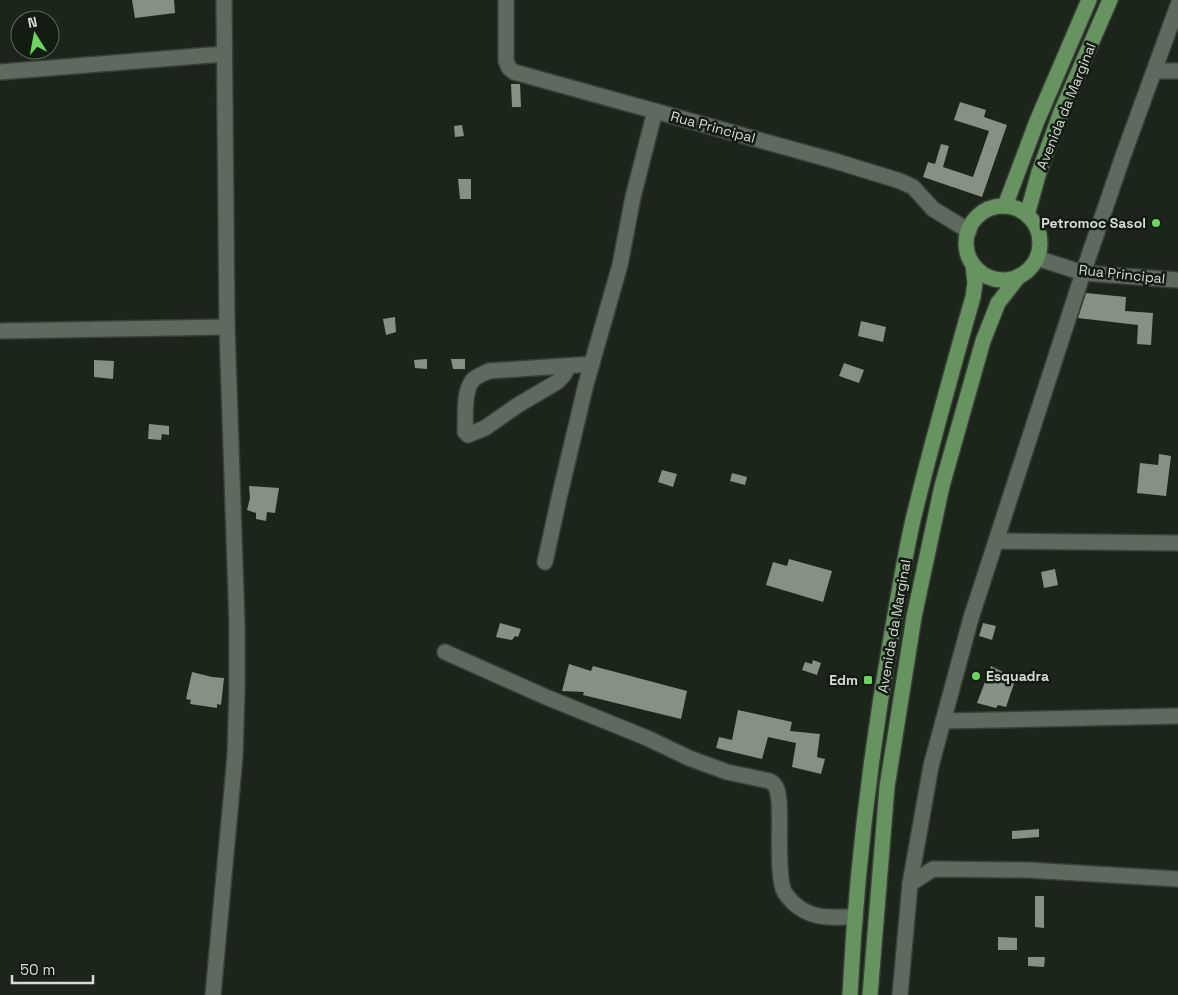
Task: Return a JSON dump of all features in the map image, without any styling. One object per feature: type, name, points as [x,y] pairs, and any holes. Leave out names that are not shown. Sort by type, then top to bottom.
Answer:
[{"type":"main road","name":"Avenida da Marginal","points":[[1005,206],[1037,121],[1089,0]]},
{"type":"main road","name":"Avenida da Marginal","points":[[1027,215],[1039,172],[1061,112],[1110,0]]},
{"type":"main road","points":[[1005,206],[1017,209],[1027,215],[1035,224],[1040,235],[1040,247],[1037,258],[1030,269],[1019,276],[1007,280],[994,279],[982,274],[973,265],[966,243],[968,231],[979,216],[996,207],[1005,206]]},
{"type":"main road","name":"Avenida da Marginal","points":[[850,995],[854,918],[866,802],[880,702],[913,521],[973,297],[975,283],[973,265]]},
{"type":"main road","name":"Avenida da Marginal","points":[[870,995],[887,787],[914,617],[942,486],[983,342],[998,302],[1019,276]]},
{"type":"street","points":[[213,995],[235,756],[237,690],[237,625],[227,327],[224,0]]},
{"type":"street","name":"Rua Principal","points":[[506,0],[506,61],[509,68],[514,72],[835,161],[900,181],[913,188],[933,209],[968,231]]},
{"type":"street","points":[[900,995],[910,884],[930,766],[971,618],[1083,273],[1178,5]]},
{"type":"street","points":[[0,72],[224,54]]},
{"type":"street","points":[[1155,71],[1178,71]]},
{"type":"street","points":[[545,562],[592,364],[620,265],[633,197],[655,111]]},
{"type":"street","name":"Rua Principal","points":[[1037,258],[1083,273],[1178,280]]},
{"type":"street","points":[[0,331],[227,327]]},
{"type":"street","points":[[569,366],[563,376],[556,382],[485,428],[468,435],[465,432],[468,389],[473,380],[480,375],[489,371],[592,364]]},
{"type":"street","points":[[996,541],[1178,543]]},
{"type":"street","points":[[445,652],[648,738],[689,758],[727,772],[770,781],[775,784],[780,813],[781,880],[784,893],[800,910],[819,916],[854,918]]},
{"type":"street","points":[[944,721],[1178,716]]},
{"type":"street","points":[[916,852],[933,869]]},
{"type":"street","points":[[910,884],[933,869],[1028,870],[1178,878]]},
{"type":"building","points":[[132,0],[174,0],[175,13],[135,18]]},
{"type":"building","points":[[511,84],[520,84],[521,107],[512,107]]},
{"type":"building","points":[[960,102],[986,110],[984,117],[1007,125],[982,197],[923,177],[928,162],[935,164],[941,144],[949,146],[943,167],[973,177],[989,131],[954,120]]},
{"type":"building","points":[[462,125],[464,136],[455,137],[454,126]]},
{"type":"building","points":[[458,179],[471,179],[471,199],[460,199]]},
{"type":"building","points":[[1086,293],[1126,297],[1125,311],[1153,313],[1151,345],[1137,344],[1138,325],[1078,318]]},
{"type":"building","points":[[395,317],[396,332],[386,335],[383,319]]},
{"type":"building","points":[[861,321],[886,327],[883,342],[858,336]]},
{"type":"building","points":[[427,359],[427,369],[415,368],[414,360]]},
{"type":"building","points":[[451,359],[465,359],[465,369],[453,369]]},
{"type":"building","points":[[94,360],[114,361],[113,379],[94,377]]},
{"type":"building","points":[[844,363],[864,370],[859,383],[839,376]]},
{"type":"building","points":[[149,424],[169,426],[169,435],[162,434],[161,440],[148,439]]},
{"type":"building","points":[[1159,454],[1171,456],[1166,496],[1137,493],[1140,463],[1158,465]]},
{"type":"building","points":[[662,470],[677,474],[673,487],[658,482]]},
{"type":"building","points":[[732,473],[747,477],[745,485],[730,481]]},
{"type":"building","points":[[249,486],[279,488],[275,513],[267,512],[266,521],[256,519],[256,513],[247,510],[250,498]]},
{"type":"building","points":[[789,559],[832,571],[823,602],[766,585],[773,562],[787,566]]},
{"type":"building","points":[[1055,569],[1058,585],[1044,588],[1041,572]]},
{"type":"building","points":[[500,623],[521,629],[518,637],[515,636],[512,640],[496,637]]},
{"type":"building","points":[[983,623],[996,626],[992,640],[979,636]]},
{"type":"building","points":[[813,660],[821,663],[817,675],[802,670],[805,662],[812,664]]},
{"type":"building","points":[[569,664],[591,671],[593,666],[687,691],[681,719],[583,695],[584,692],[562,691]]},
{"type":"building","points":[[991,666],[1003,672],[1017,675],[1006,707],[998,705],[996,708],[977,703]]},
{"type":"building","points":[[192,672],[224,678],[221,705],[217,704],[217,708],[190,704],[191,700],[186,699]]},
{"type":"building","points":[[738,710],[792,722],[790,731],[820,734],[817,757],[825,759],[821,774],[792,767],[796,743],[768,737],[762,759],[716,748],[719,737],[732,740]]},
{"type":"building","points":[[1039,829],[1039,837],[1012,839],[1012,831]]},
{"type":"building","points":[[1035,896],[1044,896],[1044,928],[1035,927]]},
{"type":"building","points":[[998,937],[1017,938],[1017,950],[998,950]]},
{"type":"building","points":[[1028,957],[1045,957],[1044,967],[1028,966]]},
{"type":"place","name":"Petromoc Sasol","points":[[1156,223]]},
{"type":"place","name":"Esquadra","points":[[976,676]]},
{"type":"place","name":"Edm","points":[[868,680]]}]
